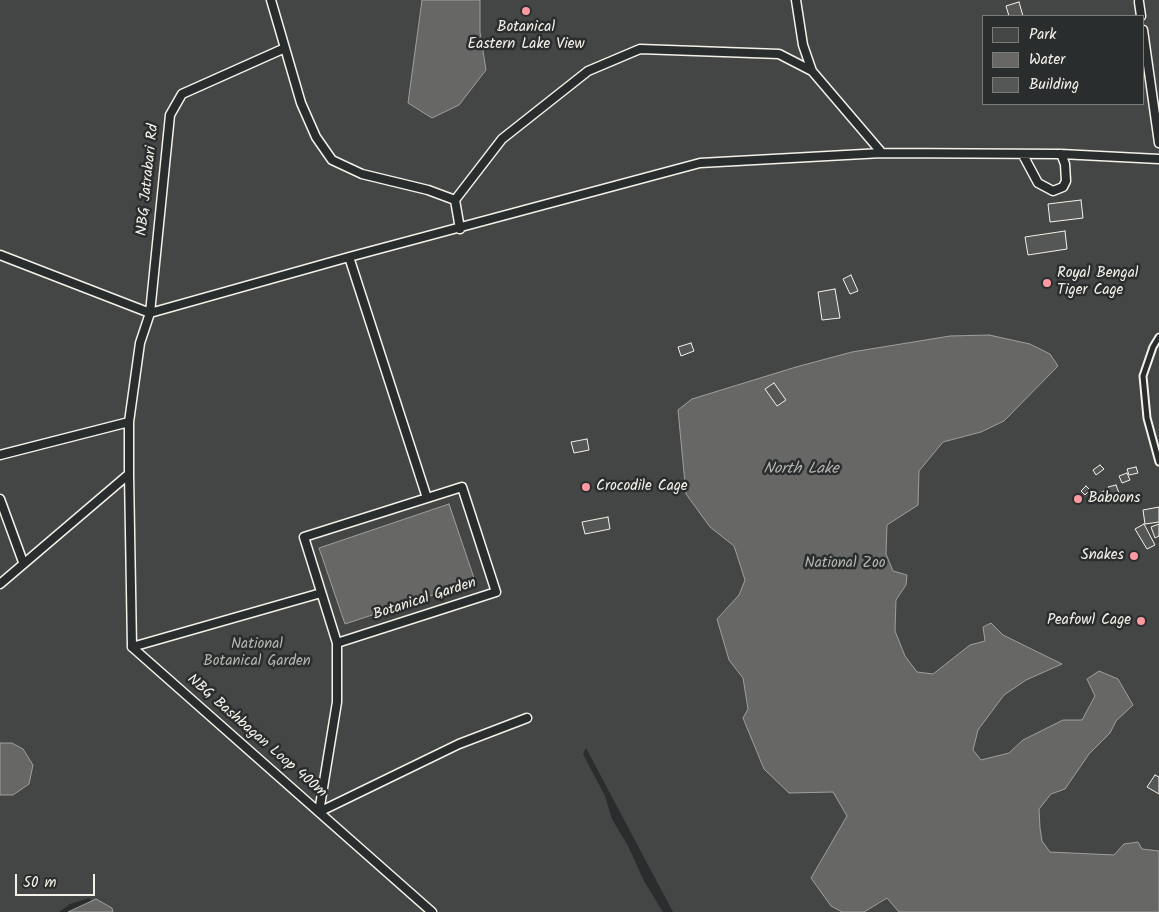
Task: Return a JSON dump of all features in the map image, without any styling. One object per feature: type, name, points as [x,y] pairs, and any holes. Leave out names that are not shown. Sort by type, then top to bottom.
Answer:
[{"type":"street","points":[[272,0],[301,103],[316,137],[332,160],[362,174],[428,190],[455,200]]},
{"type":"street","points":[[796,0],[803,45],[812,71],[882,153]]},
{"type":"street","points":[[1140,2],[1141,15]]},
{"type":"street","points":[[1144,37],[1159,143]]},
{"type":"street","name":"NBG Jatrabari Rd","points":[[129,474],[129,422],[140,343],[150,313],[170,114],[176,101],[182,94],[285,48]]},
{"type":"street","points":[[460,229],[455,200],[502,139],[588,71],[640,49],[779,54],[812,71]]},
{"type":"street","points":[[0,255],[150,313],[349,257],[460,229],[700,163],[882,153],[1023,156],[1061,154],[1159,160]]},
{"type":"street","points":[[1023,156],[1038,183],[1053,191],[1063,188],[1066,181],[1065,164],[1061,154]]},
{"type":"street","points":[[349,257],[426,498]]},
{"type":"street","points":[[0,455],[129,422]]},
{"type":"street","points":[[0,584],[23,562],[129,474]]},
{"type":"street","points":[[129,474],[132,647],[321,593]]},
{"type":"street","name":"Botanical Garden","points":[[321,593],[304,537],[462,488],[496,592],[336,643]]},
{"type":"street","points":[[0,499],[23,562]]},
{"type":"street","name":"NBG Bashbagan Loop 400m","points":[[319,812],[337,702],[336,643],[321,593]]},
{"type":"street","name":"NBG Bashbagan Loop 400m","points":[[132,647],[319,812]]},
{"type":"street","points":[[432,912],[319,812],[459,744],[527,718]]},
{"type":"lane","points":[[1159,337],[1153,347],[1143,376],[1147,418],[1159,462]]},
{"type":"green space","points":[[0,0],[1159,0],[1159,912],[673,912],[586,748],[583,754],[605,796],[612,819],[628,846],[644,881],[663,912],[100,912],[89,898],[70,904],[59,912],[0,912]]},
{"type":"water","points":[[422,0],[480,0],[480,32],[486,70],[459,105],[432,118],[408,103]]},
{"type":"water","name":"North Lake","points":[[989,335],[1030,344],[1050,354],[1058,366],[1004,421],[981,432],[943,442],[919,471],[918,505],[887,525],[886,554],[893,571],[907,575],[906,585],[896,600],[895,631],[905,656],[917,672],[933,674],[970,645],[985,641],[983,627],[991,623],[1003,635],[1062,664],[1026,680],[1004,695],[978,730],[973,750],[981,760],[1009,753],[1023,740],[1063,720],[1082,720],[1095,696],[1087,679],[1099,671],[1118,679],[1133,705],[1116,721],[1110,733],[1089,754],[1065,789],[1051,794],[1039,809],[1042,841],[1050,852],[1114,855],[1124,844],[1138,842],[1142,849],[1159,851],[1159,912],[899,912],[887,898],[864,912],[842,912],[831,906],[811,878],[847,816],[833,792],[789,793],[764,769],[743,718],[748,709],[743,678],[729,660],[717,619],[739,595],[745,580],[734,546],[710,527],[686,494],[678,410],[692,399],[852,352],[950,336]]},
{"type":"water","points":[[449,504],[475,581],[345,624],[319,548]]},
{"type":"water","points":[[0,743],[12,743],[23,749],[33,765],[29,784],[13,795],[0,795]]},
{"type":"water","points":[[96,899],[112,908],[113,912],[68,912]]},
{"type":"building","points":[[1019,2],[1023,15],[1009,15],[1006,6]]},
{"type":"building","points":[[1081,200],[1083,218],[1050,222],[1048,204]]},
{"type":"building","points":[[1065,231],[1067,249],[1028,255],[1025,237]]},
{"type":"building","points":[[851,275],[858,291],[850,294],[843,279]]},
{"type":"building","points":[[835,289],[840,318],[822,320],[818,292]]},
{"type":"building","points":[[691,343],[694,351],[681,356],[678,347]]},
{"type":"building","points":[[774,383],[786,400],[777,406],[765,389]]},
{"type":"building","points":[[587,439],[589,450],[574,453],[571,442]]},
{"type":"building","points":[[1100,465],[1104,469],[1096,475],[1093,470]]},
{"type":"building","points":[[1136,467],[1138,473],[1129,475],[1127,469]]},
{"type":"building","points":[[1127,473],[1130,480],[1122,483],[1119,476]]},
{"type":"building","points":[[1116,485],[1119,493],[1111,495],[1108,487]]},
{"type":"building","points":[[1086,486],[1090,490],[1085,495],[1081,491]]},
{"type":"building","points":[[1107,490],[1109,496],[1098,500],[1096,494]]},
{"type":"building","points":[[1159,507],[1159,522],[1145,524],[1143,510]]},
{"type":"building","points":[[608,517],[610,529],[585,534],[582,522]]},
{"type":"building","points":[[1144,524],[1155,545],[1147,549],[1135,529]]},
{"type":"building","points":[[1159,524],[1159,536],[1155,538],[1151,527]]},
{"type":"building","points":[[1155,775],[1159,777],[1159,794],[1147,787]]},
{"type":"place","name":"Botanical Eastern Lake View","points":[[526,11]]},
{"type":"place","name":"Royal Bengal Tiger Cage","points":[[1047,283]]},
{"type":"place","name":"Crocodile Cage","points":[[586,487]]},
{"type":"place","name":"Baboons","points":[[1078,499]]},
{"type":"place","name":"Snakes","points":[[1134,556]]},
{"type":"place","name":"Peafowl Cage","points":[[1141,621]]},
{"type":"park label","name":"National Zoo","points":[[845,564]]},
{"type":"park label","name":"National Botanical Garden","points":[[257,654]]}]
